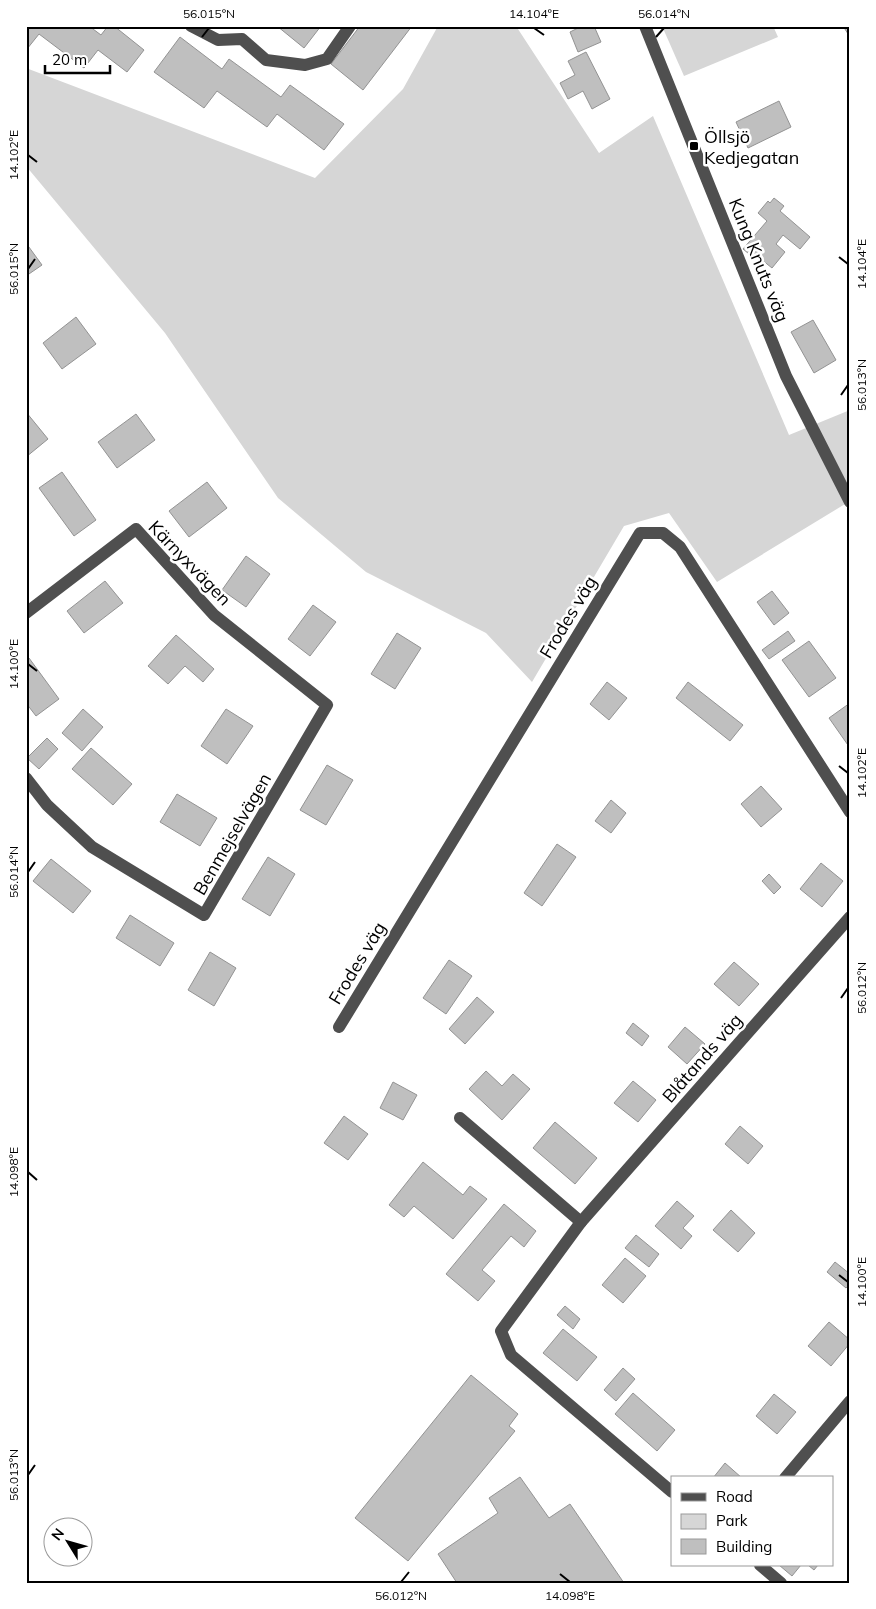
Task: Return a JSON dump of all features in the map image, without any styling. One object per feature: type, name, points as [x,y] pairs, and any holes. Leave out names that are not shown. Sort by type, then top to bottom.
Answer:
[{"type":"street","points":[[191,26],[218,40],[242,39],[266,60],[305,65],[327,59],[350,26]]},
{"type":"street","name":"Kung Knuts väg","points":[[645,26],[786,376],[850,502]]},
{"type":"street","name":"Kärnyxvägen","points":[[26,613],[136,529],[214,615],[327,705]]},
{"type":"street","name":"Frodes väg","points":[[339,1027],[640,533],[663,533],[680,547],[850,812]]},
{"type":"street","name":"Benmejselvägen","points":[[26,778],[48,805],[92,847],[204,915],[327,705]]},
{"type":"street","name":"Blåtands väg","points":[[671,1491],[511,1355],[501,1331],[581,1222],[850,916]]},
{"type":"street","points":[[460,1118],[581,1222]]},
{"type":"street","points":[[787,1476],[850,1401]]},
{"type":"street","points":[[761,1566],[781,1583]]},
{"type":"green space","points":[[438,26],[516,26],[599,153],[653,116],[789,435],[850,410],[850,501],[717,582],[669,513],[624,526],[532,682],[486,633],[366,572],[278,498],[165,333],[26,166],[26,68],[315,178],[403,89]]},
{"type":"green space","points":[[662,26],[773,26],[778,37],[684,76]]},
{"type":"building","points":[[26,26],[89,26],[101,35],[108,26],[114,26],[144,50],[127,72],[98,50],[84,68],[39,34],[27,49]]},
{"type":"building","points":[[277,26],[321,26],[304,48]]},
{"type":"building","points":[[360,26],[412,26],[363,90],[331,64]]},
{"type":"building","points":[[582,26],[594,26],[601,42],[578,52],[570,32]]},
{"type":"building","points":[[843,26],[850,26],[850,37]]},
{"type":"building","points":[[180,37],[222,69],[229,59],[281,97],[290,85],[344,124],[324,150],[277,114],[267,127],[217,91],[204,108],[154,72]]},
{"type":"building","points":[[586,52],[610,99],[592,109],[583,91],[568,99],[560,83],[575,75],[568,61]]},
{"type":"building","points":[[779,101],[791,127],[748,148],[736,122]]},
{"type":"building","points":[[774,198],[784,206],[780,211],[810,237],[800,249],[783,235],[776,244],[785,252],[772,268],[762,260],[760,263],[743,249],[767,221],[758,213],[768,201],[770,203]]},
{"type":"building","points":[[26,243],[42,265],[26,276]]},
{"type":"building","points":[[76,317],[96,344],[62,369],[43,343]]},
{"type":"building","points":[[813,320],[836,360],[814,373],[791,332]]},
{"type":"building","points":[[26,412],[48,439],[26,457]]},
{"type":"building","points":[[136,414],[155,440],[117,468],[98,442]]},
{"type":"building","points":[[62,472],[96,520],[74,536],[39,488]]},
{"type":"building","points":[[207,482],[227,508],[189,537],[169,511]]},
{"type":"building","points":[[246,556],[270,574],[246,607],[222,590]]},
{"type":"building","points":[[105,581],[123,603],[84,633],[67,611]]},
{"type":"building","points":[[772,591],[789,613],[774,625],[757,602]]},
{"type":"building","points":[[313,605],[336,622],[310,656],[288,639]]},
{"type":"building","points":[[788,631],[795,641],[769,659],[762,650]]},
{"type":"building","points":[[397,633],[421,648],[395,689],[371,674]]},
{"type":"building","points":[[176,635],[214,669],[203,682],[185,666],[168,684],[148,666]]},
{"type":"building","points":[[809,641],[836,678],[809,697],[782,660]]},
{"type":"building","points":[[29,658],[59,699],[36,716],[26,703],[26,660]]},
{"type":"building","points":[[607,682],[627,698],[609,720],[590,704]]},
{"type":"building","points":[[688,682],[743,725],[730,741],[676,698]]},
{"type":"building","points":[[850,703],[850,748],[829,718]]},
{"type":"building","points":[[83,709],[103,727],[82,751],[62,733]]},
{"type":"building","points":[[226,709],[253,726],[227,764],[201,746]]},
{"type":"building","points":[[47,738],[58,749],[39,769],[27,758]]},
{"type":"building","points":[[91,748],[132,784],[113,805],[72,769]]},
{"type":"building","points":[[327,765],[353,780],[326,825],[300,810]]},
{"type":"building","points":[[761,786],[782,809],[761,827],[741,804]]},
{"type":"building","points":[[177,794],[217,818],[200,846],[160,822]]},
{"type":"building","points":[[611,800],[626,813],[611,833],[595,821]]},
{"type":"building","points":[[557,844],[576,857],[542,906],[524,893]]},
{"type":"building","points":[[268,857],[295,874],[270,916],[242,899]]},
{"type":"building","points":[[51,859],[91,891],[73,913],[33,881]]},
{"type":"building","points":[[821,863],[843,881],[822,907],[800,889]]},
{"type":"building","points":[[769,874],[781,887],[774,894],[762,881]]},
{"type":"building","points":[[130,915],[174,943],[160,966],[116,938]]},
{"type":"building","points":[[210,952],[236,968],[214,1006],[188,990]]},
{"type":"building","points":[[449,960],[472,976],[446,1014],[423,998]]},
{"type":"building","points":[[734,962],[759,984],[739,1006],[714,984]]},
{"type":"building","points":[[477,997],[494,1012],[465,1044],[449,1029]]},
{"type":"building","points":[[633,1023],[649,1036],[642,1046],[626,1033]]},
{"type":"building","points":[[685,1027],[705,1044],[687,1064],[668,1047]]},
{"type":"building","points":[[486,1071],[502,1086],[513,1074],[530,1089],[502,1120],[469,1089]]},
{"type":"building","points":[[633,1081],[656,1100],[638,1122],[614,1103]]},
{"type":"building","points":[[393,1082],[417,1095],[403,1120],[380,1108]]},
{"type":"building","points":[[344,1116],[368,1134],[348,1160],[324,1143]]},
{"type":"building","points":[[555,1122],[597,1158],[575,1184],[533,1148]]},
{"type":"building","points":[[740,1126],[763,1146],[748,1164],[725,1144]]},
{"type":"building","points":[[423,1162],[463,1195],[470,1186],[487,1199],[453,1239],[414,1206],[404,1217],[389,1205]]},
{"type":"building","points":[[677,1201],[694,1216],[683,1228],[692,1236],[681,1249],[655,1226]]},
{"type":"building","points":[[504,1204],[536,1231],[524,1247],[511,1236],[482,1270],[495,1281],[478,1301],[446,1274]]},
{"type":"building","points":[[731,1210],[755,1233],[738,1252],[713,1230]]},
{"type":"building","points":[[636,1235],[659,1254],[649,1267],[625,1248]]},
{"type":"building","points":[[625,1258],[646,1276],[623,1303],[602,1285]]},
{"type":"building","points":[[835,1262],[850,1274],[850,1284],[846,1288],[827,1272]]},
{"type":"building","points":[[565,1306],[580,1319],[573,1329],[557,1315]]},
{"type":"building","points":[[829,1322],[850,1340],[850,1343],[831,1366],[808,1346]]},
{"type":"building","points":[[563,1329],[597,1357],[577,1381],[543,1353]]},
{"type":"building","points":[[623,1368],[635,1379],[616,1401],[604,1390]]},
{"type":"building","points":[[471,1375],[518,1414],[509,1426],[515,1431],[408,1561],[355,1518]]},
{"type":"building","points":[[633,1393],[675,1430],[657,1451],[615,1414]]},
{"type":"building","points":[[774,1394],[796,1412],[777,1434],[756,1416]]},
{"type":"building","points":[[725,1463],[740,1476],[715,1476]]},
{"type":"building","points":[[520,1477],[549,1518],[570,1504],[624,1583],[457,1583],[438,1554],[498,1513],[489,1498]]},
{"type":"building","points":[[780,1566],[800,1566],[792,1576]]},
{"type":"building","points":[[809,1566],[817,1566],[814,1570]]},
{"type":"place","name":"Öllsjö Kedjegatan","points":[[694,146]]}]
